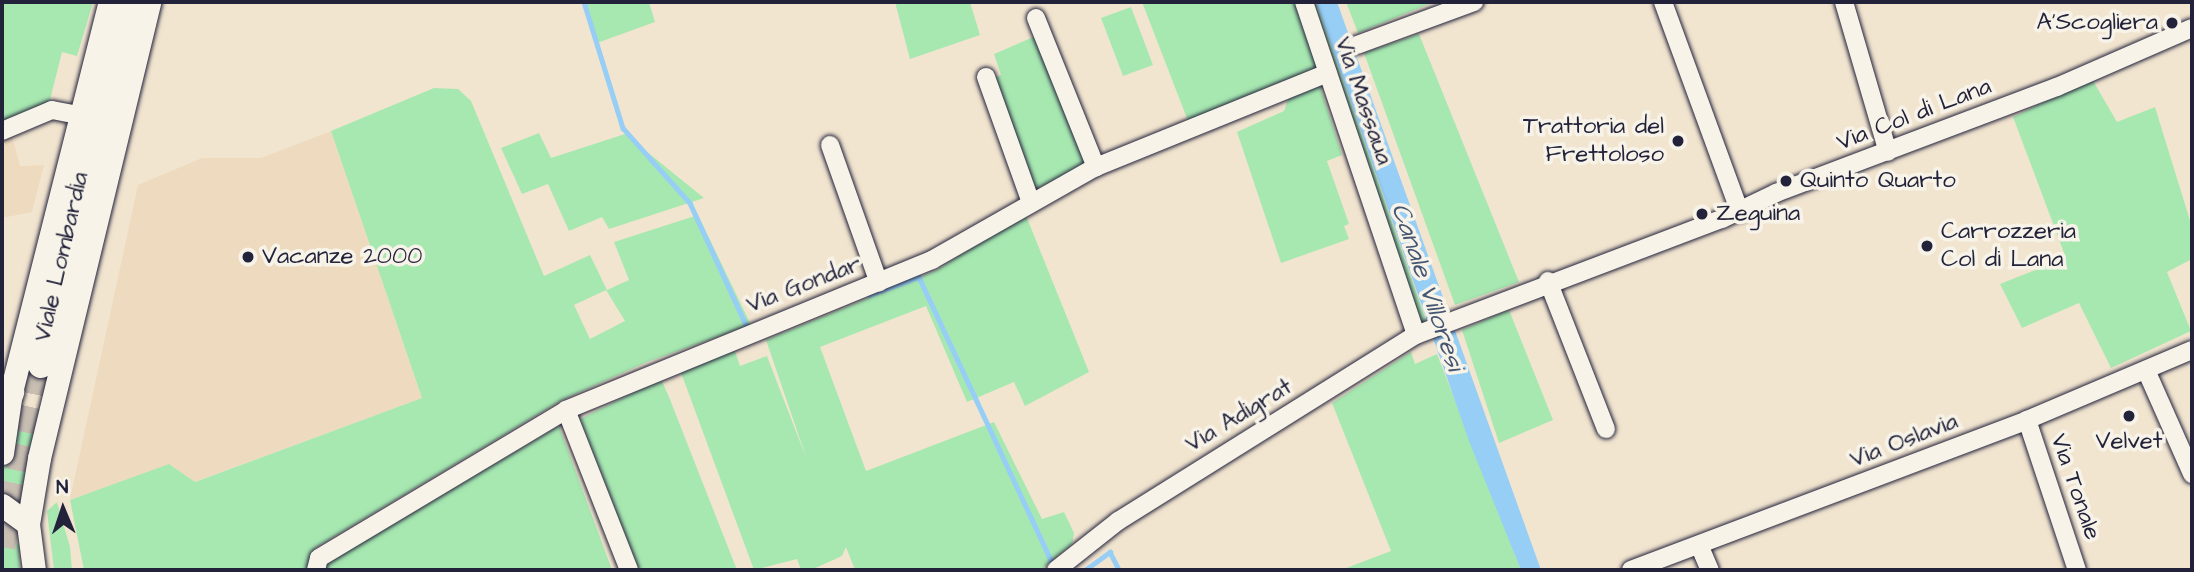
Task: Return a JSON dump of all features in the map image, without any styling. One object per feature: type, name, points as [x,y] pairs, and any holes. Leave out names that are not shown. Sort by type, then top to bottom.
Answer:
[{"type":"highway","points":[[41,365],[128,2]]},
{"type":"main road","name":"Viale Lombardia","points":[[2,453],[7,404],[110,2]]},
{"type":"main road","name":"Viale Lombardia","points":[[34,570],[29,524],[39,458],[149,2]]},
{"type":"main road","points":[[2,505],[29,524]]},
{"type":"street","name":"Via Massaua","points":[[1304,2],[1420,333]]},
{"type":"street","points":[[1357,45],[1474,2]]},
{"type":"street","points":[[1663,2],[1740,212]]},
{"type":"street","points":[[1844,2],[1888,152]]},
{"type":"street","points":[[1036,18],[1096,167]]},
{"type":"street","name":"Via Col di Lana","points":[[1454,320],[1548,281],[1740,212],[1776,193],[1888,152],[2192,28]]},
{"type":"street","name":"Via Gondar","points":[[316,570],[319,558],[566,410],[932,260],[1030,200],[1096,167],[1328,73]]},
{"type":"street","points":[[986,77],[1030,200]]},
{"type":"street","points":[[2,131],[52,110],[82,116]]},
{"type":"street","points":[[830,145],[879,283]]},
{"type":"street","points":[[1548,281],[1606,429]]},
{"type":"street","name":"Via Adigrat","points":[[1056,570],[1118,521],[1420,333],[1454,320]]},
{"type":"street","name":"Via Oslavia","points":[[1631,570],[1700,547],[2027,420],[2192,350]]},
{"type":"street","points":[[2146,370],[2192,474]]},
{"type":"street","points":[[566,410],[629,570]]},
{"type":"street","name":"Via Tonale","points":[[2027,420],[2077,570]]},
{"type":"street","points":[[1700,547],[1710,570]]},
{"type":"shaded area","name":"Vacanze 2000","points":[[331,131],[422,398],[194,482],[70,499],[138,185],[202,158],[261,158]]},
{"type":"shaded area","points":[[11,132],[20,166],[44,165],[32,212],[2,218],[2,136]]},
{"type":"green space","points":[[2,2],[93,2],[77,56],[62,52],[48,108],[2,127]]},
{"type":"green space","points":[[584,2],[649,2],[655,22],[597,43]]},
{"type":"green space","points":[[895,2],[970,2],[980,35],[910,59]]},
{"type":"green space","points":[[1142,2],[1299,2],[1319,59],[1315,71],[1188,121]]},
{"type":"green space","points":[[1309,2],[1316,2],[1428,326],[1421,328]]},
{"type":"green space","points":[[1346,2],[1434,2],[1358,33]]},
{"type":"green space","points":[[1131,7],[1153,65],[1123,76],[1101,18]]},
{"type":"green space","points":[[1419,34],[1519,282],[1455,305],[1364,53]]},
{"type":"green space","points":[[1038,35],[1089,165],[1031,191],[992,79],[1001,75],[994,54]]},
{"type":"green space","points":[[2092,79],[2117,122],[2155,107],[2192,227],[2192,259],[2167,272],[2191,331],[2111,368],[2079,303],[2022,328],[2000,284],[2066,258],[2013,117]]},
{"type":"green space","points":[[1320,86],[1342,155],[1327,161],[1349,224],[1344,226],[1349,239],[1281,263],[1237,132],[1284,111],[1289,96]]},
{"type":"green space","points":[[434,88],[458,89],[471,101],[544,276],[590,255],[607,290],[629,280],[614,242],[698,215],[751,325],[647,362],[562,400],[315,548],[309,570],[84,570],[70,500],[169,464],[195,482],[422,398],[331,131]],"holes":[[[606,290],[625,321],[590,339],[574,305]]]},
{"type":"green space","points":[[539,133],[551,158],[625,134],[704,198],[609,229],[602,217],[569,231],[548,184],[522,194],[501,148]]},
{"type":"green space","points":[[1025,213],[1089,372],[1025,406],[1014,382],[967,402],[926,306],[820,347],[866,471],[994,422],[1042,519],[1064,512],[1074,533],[1072,544],[1041,570],[855,570],[846,547],[842,556],[811,570],[801,570],[797,559],[754,570],[680,370],[735,351],[740,366],[767,356],[807,460],[766,340],[937,270]]},
{"type":"green space","points":[[1509,310],[1553,420],[1499,443],[1462,330]]},
{"type":"green space","points":[[1411,352],[1415,364],[1437,354],[1521,570],[1341,570],[1391,551],[1332,403]]},
{"type":"green space","points":[[661,379],[737,570],[639,570],[580,419]]},
{"type":"green space","points":[[19,413],[39,417],[21,501],[2,490],[2,470]]},
{"type":"green space","points":[[559,426],[612,570],[323,570],[324,565]]},
{"type":"green space","points":[[57,502],[70,547],[72,570],[54,570],[47,511]]},
{"type":"green space","points":[[2,523],[19,546],[20,570],[2,570]]},
{"type":"water","name":"Canale Villoresi","points":[[1316,2],[1337,2],[1541,570],[1521,570],[1469,441]]},
{"type":"waterway","points":[[584,2],[623,128],[690,203],[749,331]]},
{"type":"waterway","points":[[869,295],[919,277],[1054,567]]},
{"type":"waterway","points":[[1085,570],[1110,552],[1119,570]]},
{"type":"tunnel","points":[[2,547],[41,365]]},
{"type":"place","name":"A'Scogliera","points":[[2172,23]]},
{"type":"place","name":"Trattoria del Frettoloso","points":[[1678,141]]},
{"type":"place","name":"Quinto Quarto","points":[[1786,181]]},
{"type":"place","name":"Zeguina","points":[[1702,214]]},
{"type":"place","name":"Carrozzeria Col di Lana","points":[[1927,246]]},
{"type":"place","name":"Vacanze 2000","points":[[248,257]]},
{"type":"place","name":"Velvet","points":[[2129,416]]}]
